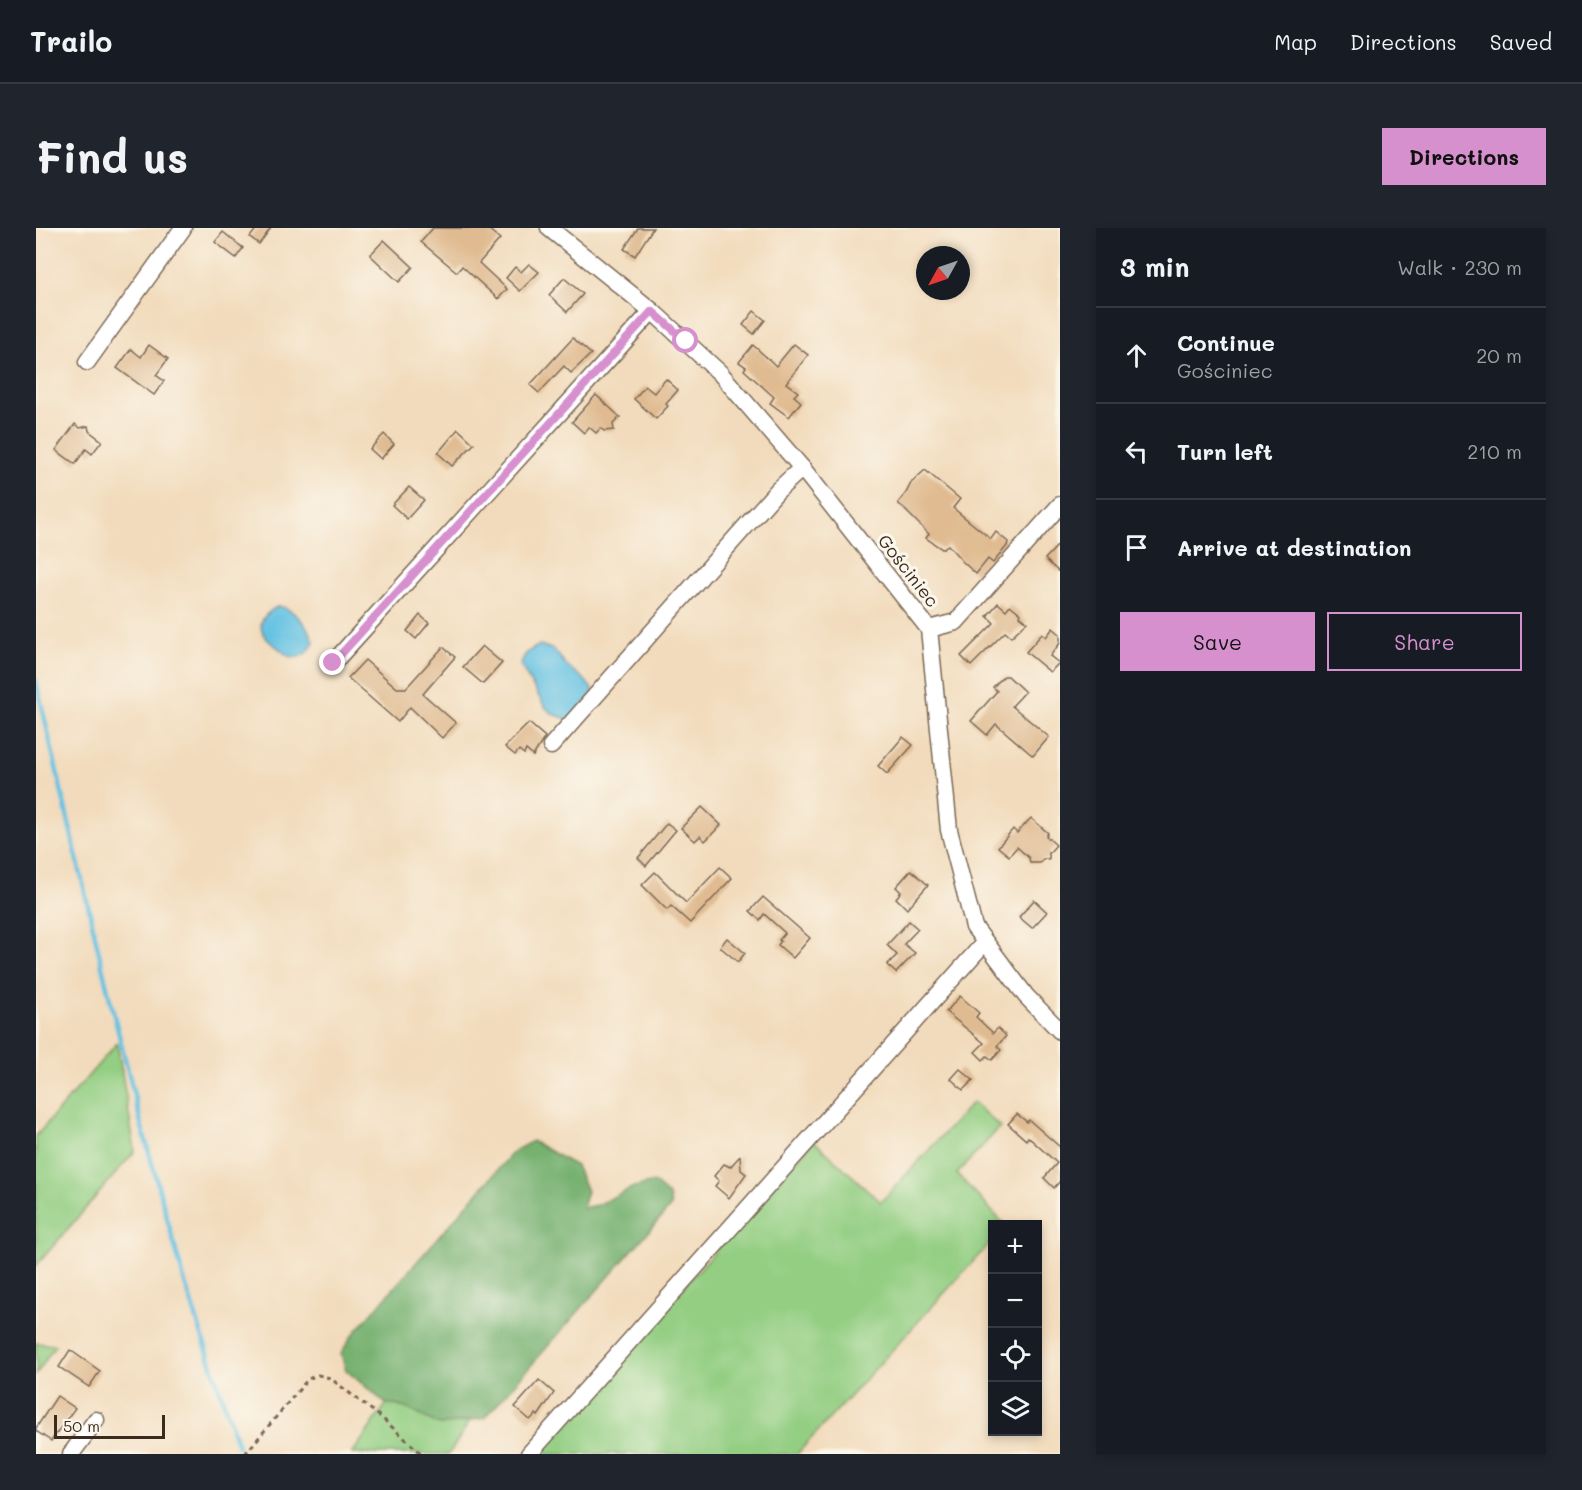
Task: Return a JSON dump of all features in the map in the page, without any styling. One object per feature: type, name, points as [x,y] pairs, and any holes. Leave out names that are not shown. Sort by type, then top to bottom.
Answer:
[{"type":"street","points":[[87,362],[183,228]]},
{"type":"street","name":"Gościniec","points":[[549,228],[652,311],[720,374],[802,468],[929,628],[949,830],[974,927],[1026,996],[1060,1031]]},
{"type":"street","points":[[333,663],[652,311]]},
{"type":"street","points":[[551,746],[777,491],[802,468]]},
{"type":"street","points":[[929,628],[956,622],[1060,505]]},
{"type":"street","points":[[529,1454],[985,942]]},
{"type":"street","points":[[71,1454],[96,1420]]},
{"type":"path","points":[[245,1454],[308,1379],[318,1375],[330,1378],[382,1418],[422,1454]]},
{"type":"green space","points":[[117,1043],[135,1151],[36,1266],[36,1136]]},
{"type":"green space","points":[[973,1102],[1000,1127],[957,1174],[1000,1220],[988,1220],[988,1245],[797,1454],[534,1454],[814,1141],[881,1202]]},
{"type":"green space","points":[[532,1141],[576,1166],[587,1191],[582,1208],[597,1205],[634,1187],[654,1182],[669,1196],[671,1206],[485,1418],[440,1425],[406,1408],[385,1403],[346,1370],[341,1354],[350,1338],[514,1151]]},
{"type":"green space","points":[[36,1343],[55,1345],[36,1375]]},
{"type":"green space","points":[[387,1403],[406,1408],[440,1425],[470,1421],[449,1454],[352,1454]]},
{"type":"water","points":[[279,606],[296,615],[305,625],[314,642],[301,656],[288,655],[270,642],[262,631],[262,621]]},
{"type":"water","points":[[540,645],[554,650],[594,692],[570,720],[553,714],[545,707],[521,666],[525,655]]},
{"type":"building","points":[[257,228],[271,228],[259,244],[250,237]]},
{"type":"building","points":[[433,228],[487,228],[500,239],[479,263],[507,289],[498,299],[462,266],[457,272],[421,242]]},
{"type":"building","points":[[638,228],[653,228],[635,256],[624,249]]},
{"type":"building","points":[[223,232],[243,248],[236,258],[215,242]]},
{"type":"building","points":[[384,240],[413,267],[399,282],[370,255]]},
{"type":"building","points":[[529,264],[539,272],[520,291],[506,278],[515,267],[521,272]]},
{"type":"building","points":[[564,278],[583,294],[567,312],[549,295]]},
{"type":"building","points":[[754,311],[765,320],[754,334],[743,325]]},
{"type":"building","points":[[573,338],[591,354],[571,373],[564,366],[539,393],[530,385]]},
{"type":"building","points":[[794,344],[808,355],[786,383],[798,392],[794,396],[801,402],[789,417],[770,403],[774,397],[744,370],[746,367],[739,362],[753,345],[776,366]]},
{"type":"building","points":[[149,345],[168,359],[156,375],[164,381],[154,395],[117,368],[131,349],[141,357]]},
{"type":"building","points":[[666,379],[678,390],[656,419],[634,399],[645,386],[654,393]]},
{"type":"building","points":[[596,395],[620,417],[613,424],[614,430],[604,431],[601,428],[596,433],[589,427],[584,433],[572,422]]},
{"type":"building","points":[[75,424],[80,428],[88,426],[89,431],[102,441],[92,454],[86,449],[75,464],[56,450]]},
{"type":"building","points":[[458,429],[474,444],[452,466],[438,453]]},
{"type":"building","points":[[384,434],[394,444],[381,459],[370,449]]},
{"type":"building","points":[[925,470],[960,499],[953,508],[991,539],[996,532],[1008,542],[993,563],[988,559],[976,574],[948,545],[942,549],[926,538],[929,534],[898,503],[911,483]]},
{"type":"building","points":[[409,487],[424,500],[407,519],[392,505]]},
{"type":"building","points":[[1060,543],[1060,573],[1045,559]]},
{"type":"building","points":[[998,603],[1006,610],[1010,605],[1027,622],[1011,637],[1005,632],[971,666],[961,656],[994,623],[987,616]]},
{"type":"building","points":[[420,615],[429,623],[416,639],[407,631]]},
{"type":"building","points":[[1053,628],[1060,634],[1060,643],[1050,656],[1059,663],[1050,672],[1026,652],[1042,634],[1046,637]]},
{"type":"building","points":[[482,646],[502,663],[483,684],[463,667]]},
{"type":"building","points":[[443,647],[455,657],[423,694],[456,723],[442,738],[410,707],[398,722],[348,678],[365,660],[397,688],[406,688]]},
{"type":"building","points":[[1004,676],[1008,676],[1025,692],[1012,706],[1049,737],[1033,756],[996,724],[987,735],[971,721],[997,691],[993,687]]},
{"type":"building","points":[[529,723],[545,737],[533,756],[526,750],[524,754],[519,750],[515,755],[505,747]]},
{"type":"building","points":[[903,737],[913,745],[887,774],[878,766]]},
{"type":"building","points":[[702,807],[721,825],[705,841],[700,836],[695,841],[681,828]]},
{"type":"building","points":[[1031,818],[1048,833],[1046,836],[1056,845],[1049,853],[1049,859],[1043,859],[1040,863],[1030,863],[1029,858],[1017,847],[1009,856],[998,847],[1013,829],[1017,833]]},
{"type":"building","points":[[667,823],[676,830],[646,866],[638,858]]},
{"type":"building","points":[[720,867],[732,878],[690,923],[671,906],[667,910],[642,885],[655,872],[686,903]]},
{"type":"building","points":[[911,870],[928,885],[907,909],[896,898],[901,892],[896,887]]},
{"type":"building","points":[[763,897],[810,938],[793,958],[778,945],[785,933],[764,914],[760,920],[750,911]]},
{"type":"building","points":[[1034,900],[1047,912],[1032,928],[1019,917]]},
{"type":"building","points":[[909,921],[918,929],[904,944],[915,953],[896,973],[887,965],[897,955],[887,945]]},
{"type":"building","points":[[727,938],[745,953],[738,962],[720,947]]},
{"type":"building","points":[[960,996],[979,1013],[976,1017],[993,1033],[998,1028],[1006,1036],[997,1046],[1001,1050],[992,1060],[987,1056],[983,1060],[975,1052],[984,1043],[946,1012]]},
{"type":"building","points":[[960,1069],[973,1080],[963,1090],[951,1079]]},
{"type":"building","points":[[1017,1114],[1027,1122],[1029,1120],[1060,1147],[1060,1181],[1054,1188],[1044,1178],[1057,1163],[1028,1137],[1026,1140],[1008,1124]]},
{"type":"building","points":[[740,1156],[741,1170],[746,1174],[729,1198],[715,1186],[719,1181],[714,1176],[724,1164],[730,1167]]},
{"type":"building","points":[[70,1350],[100,1371],[89,1387],[59,1367]]},
{"type":"building","points":[[539,1380],[554,1393],[538,1416],[536,1414],[530,1420],[515,1407]]},
{"type":"building","points":[[57,1396],[75,1408],[51,1441],[36,1431],[36,1428]]},
{"type":"waterway","points":[[36,681],[142,1127],[184,1280],[238,1446]]},
{"type":"route","points":[[333,663],[652,311],[686,341]]}]
